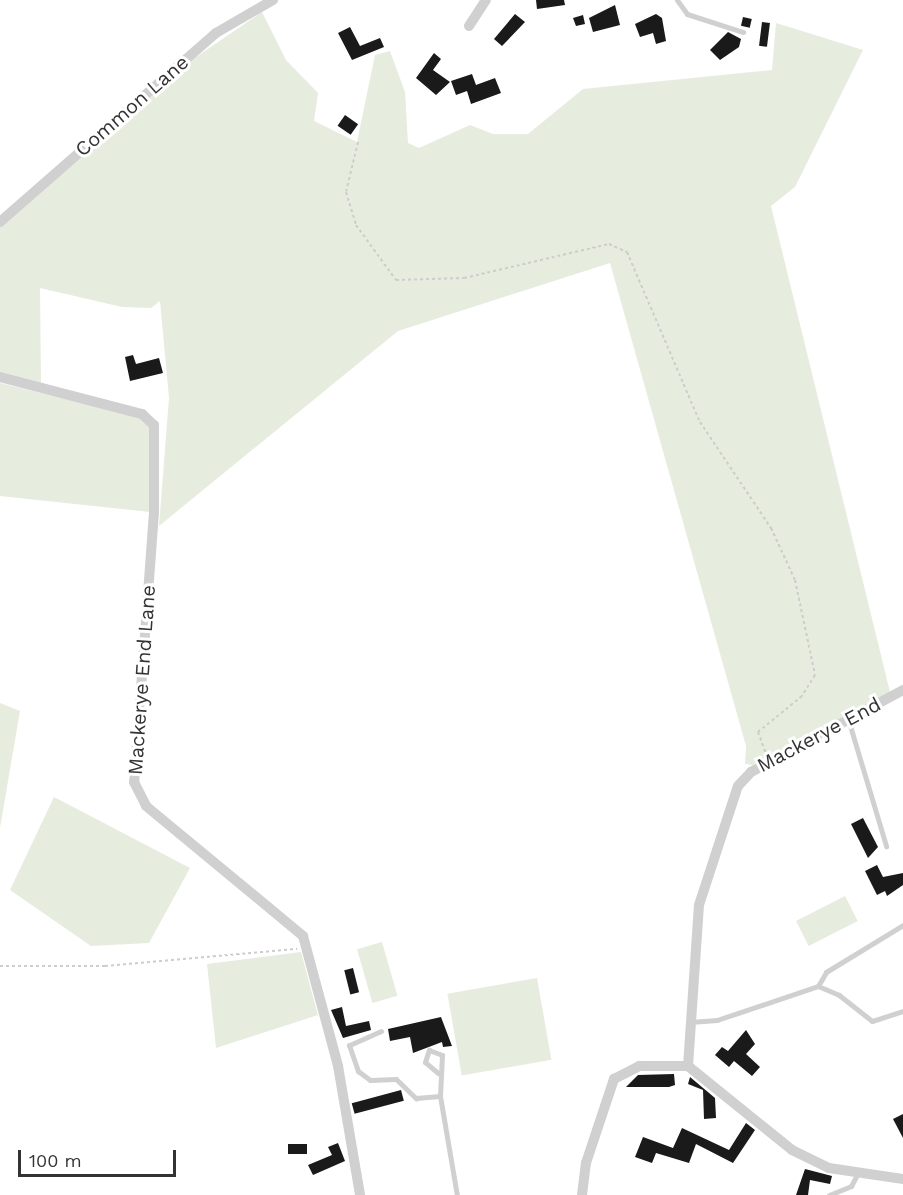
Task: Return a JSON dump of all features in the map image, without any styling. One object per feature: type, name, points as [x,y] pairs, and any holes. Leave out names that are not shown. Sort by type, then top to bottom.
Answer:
[{"type":"street","name":"Common Lane","points":[[0,222],[216,33],[273,0]]},
{"type":"street","points":[[469,26],[486,0]]},
{"type":"street","name":"Mackerye End Lane","points":[[0,377],[142,414],[154,425],[154,512],[134,783],[146,806],[282,914],[303,936],[309,951],[338,1066],[360,1195]]},
{"type":"street","name":"Mackerye End","points":[[688,1065],[688,1022],[699,905],[738,786],[768,762],[903,690]]},
{"type":"street","points":[[582,1195],[586,1163],[614,1079],[639,1066],[688,1065],[792,1150],[829,1168],[902,1178]]},
{"type":"lane","points":[[676,0],[687,14],[743,32]]},
{"type":"lane","points":[[848,719],[885,846]]},
{"type":"lane","points":[[818,986],[826,972],[903,925]]},
{"type":"lane","points":[[688,1022],[717,1020],[818,986],[839,994],[872,1021],[903,1011]]},
{"type":"lane","points":[[381,1031],[349,1045],[358,1071],[370,1080],[396,1079],[421,1100],[440,1096]]},
{"type":"lane","points":[[438,1074],[425,1062],[429,1050],[442,1055],[438,1074],[440,1096],[457,1195]]},
{"type":"lane","points":[[829,1195],[850,1186],[858,1173]]},
{"type":"path","points":[[358,142],[346,192],[356,225],[396,280],[464,278],[609,244],[627,252],[700,422],[771,528],[795,580],[815,675],[802,696],[758,732],[768,762]]},
{"type":"path","points":[[0,966],[105,966],[309,951]]},
{"type":"shaded area","points":[[262,12],[286,60],[318,93],[314,121],[357,142],[375,55],[390,51],[405,92],[408,143],[419,148],[470,125],[493,134],[528,134],[583,89],[772,70],[776,23],[863,50],[795,187],[771,206],[890,692],[753,765],[745,764],[746,746],[610,263],[398,331],[159,526],[169,398],[160,301],[151,308],[122,307],[40,288],[41,386],[0,373],[0,227],[189,62]]},
{"type":"shaded area","points":[[0,383],[143,418],[149,425],[150,512],[0,496]]},
{"type":"shaded area","points":[[0,703],[20,711],[0,828]]},
{"type":"shaded area","points":[[54,797],[190,868],[149,943],[91,946],[10,890]]},
{"type":"shaded area","points":[[845,896],[858,921],[809,946],[796,921]]},
{"type":"shaded area","points":[[382,942],[397,996],[372,1003],[357,949]]},
{"type":"shaded area","points":[[301,952],[318,1015],[216,1048],[207,964]]},
{"type":"shaded area","points":[[537,978],[551,1060],[462,1076],[447,994]]},
{"type":"building","points":[[536,0],[564,0],[565,5],[537,9]]},
{"type":"building","points":[[615,5],[620,25],[593,32],[589,18]]},
{"type":"building","points":[[515,14],[525,22],[502,46],[494,39]]},
{"type":"building","points":[[656,14],[662,18],[666,41],[656,44],[653,33],[640,37],[635,24]]},
{"type":"building","points":[[583,15],[585,24],[576,26],[573,18]]},
{"type":"building","points":[[743,17],[752,19],[750,28],[741,26]]},
{"type":"building","points":[[762,22],[770,23],[767,47],[759,46]]},
{"type":"building","points":[[350,27],[360,46],[380,38],[384,47],[352,60],[338,33]]},
{"type":"building","points":[[728,32],[741,39],[739,47],[720,60],[710,50]]},
{"type":"building","points":[[434,53],[441,59],[433,70],[450,82],[436,95],[416,78]]},
{"type":"building","points":[[472,74],[476,85],[495,78],[501,93],[471,104],[467,91],[456,95],[451,81]]},
{"type":"building","points":[[345,115],[358,124],[351,135],[338,126]]},
{"type":"building","points":[[133,355],[136,364],[159,358],[163,373],[130,381],[125,357]]},
{"type":"building","points":[[863,818],[878,847],[868,858],[851,824]]},
{"type":"building","points":[[877,865],[883,877],[903,873],[903,885],[887,896],[885,891],[877,895],[865,871]]},
{"type":"building","points":[[353,968],[359,992],[350,994],[344,970]]},
{"type":"building","points":[[342,1007],[346,1026],[369,1021],[371,1030],[343,1038],[331,1010]]},
{"type":"building","points":[[441,1017],[452,1046],[443,1047],[442,1042],[413,1053],[410,1037],[390,1041],[388,1029]]},
{"type":"building","points":[[746,1030],[755,1044],[746,1054],[760,1067],[752,1076],[734,1061],[729,1067],[715,1055],[722,1047],[728,1051]]},
{"type":"building","points":[[674,1074],[675,1085],[669,1087],[626,1087],[638,1075]]},
{"type":"building","points":[[690,1077],[715,1098],[716,1118],[704,1119],[703,1090],[688,1084]]},
{"type":"building","points":[[401,1090],[404,1101],[355,1114],[352,1103]]},
{"type":"building","points":[[903,1114],[903,1138],[893,1119]]},
{"type":"building","points":[[746,1123],[755,1130],[733,1163],[696,1144],[689,1163],[656,1153],[652,1163],[635,1157],[643,1137],[673,1148],[682,1128],[729,1150]]},
{"type":"building","points":[[338,1143],[345,1161],[313,1175],[308,1165],[332,1155],[328,1147]]},
{"type":"building","points":[[288,1144],[307,1144],[307,1154],[288,1154]]},
{"type":"building","points":[[805,1169],[832,1176],[830,1184],[810,1180],[808,1195],[796,1195]]}]
